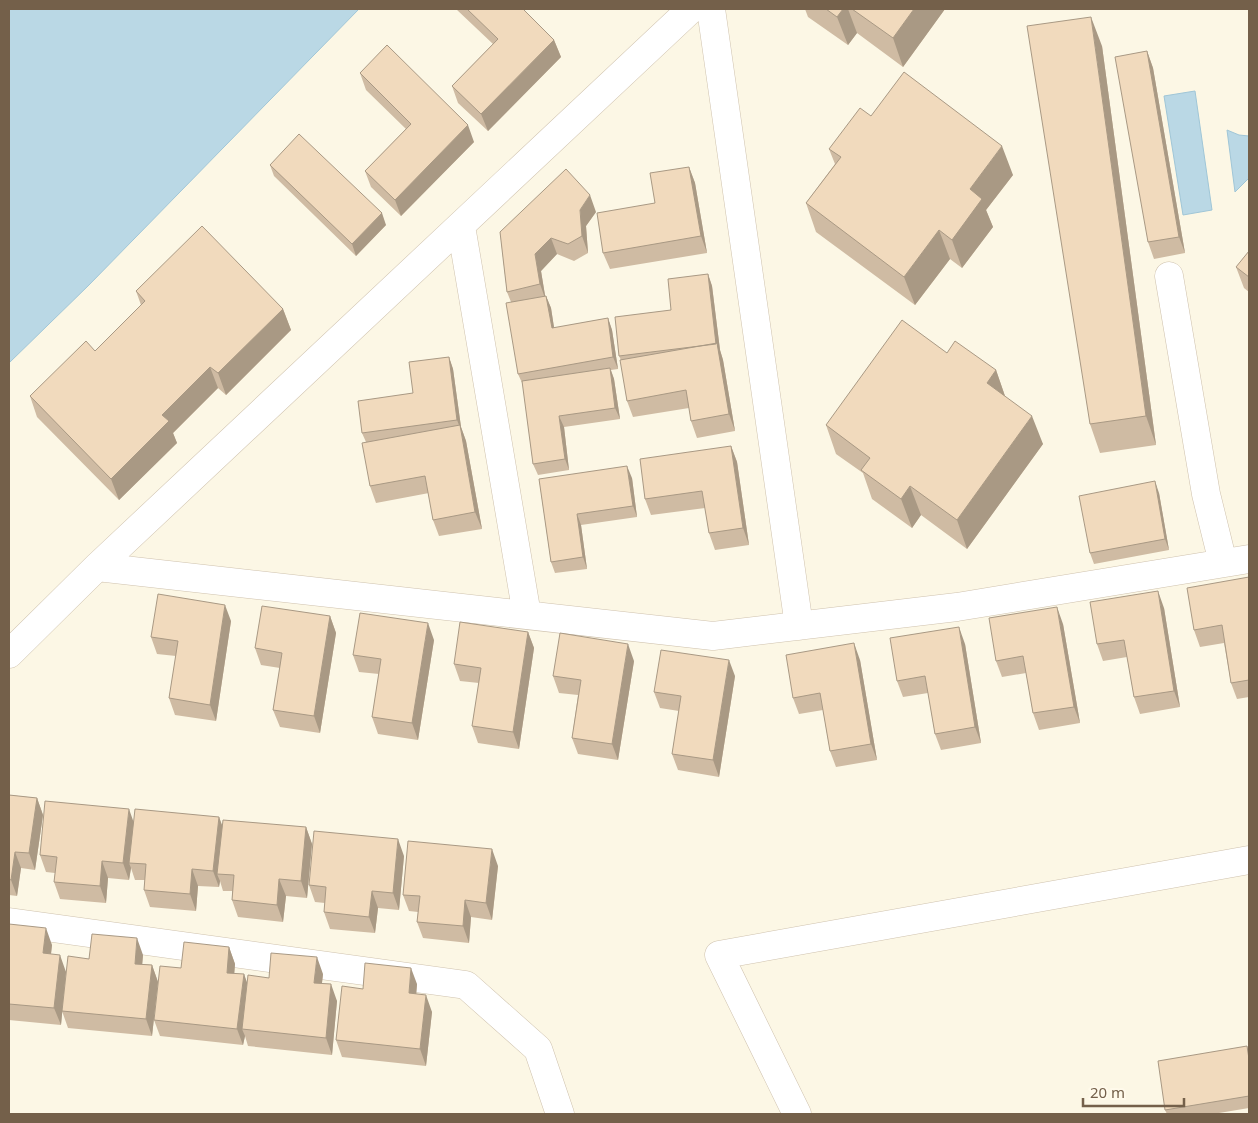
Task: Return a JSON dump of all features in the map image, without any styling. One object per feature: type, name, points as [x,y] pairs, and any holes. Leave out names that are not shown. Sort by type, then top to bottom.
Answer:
[{"type":"street","points":[[9,654],[97,567],[692,9]]},
{"type":"street","points":[[711,9],[799,626]]},
{"type":"street","points":[[460,226],[527,615]]},
{"type":"street","points":[[1169,276],[1206,494],[1223,563]]},
{"type":"street","points":[[97,567],[713,636],[957,607],[1249,559]]},
{"type":"street","points":[[797,1114],[719,956],[1249,860]]},
{"type":"street","points":[[9,922],[466,985],[538,1049],[560,1114]]},
{"type":"water","points":[[9,9],[359,9],[89,285],[9,363]]},
{"type":"water","points":[[1195,91],[1212,210],[1183,215],[1164,96]]},
{"type":"water","points":[[1227,130],[1239,135],[1249,136],[1249,178],[1235,192]]},
{"type":"building","points":[[467,9],[523,9],[554,40],[481,114],[452,86],[498,39]]},
{"type":"building","points":[[826,9],[843,9],[837,17]]},
{"type":"building","points":[[852,9],[914,9],[893,38]]},
{"type":"building","points":[[1091,17],[1146,416],[1090,424],[1027,26]]},
{"type":"building","points":[[387,45],[468,125],[395,200],[365,171],[411,124],[360,73]]},
{"type":"building","points":[[1147,51],[1179,237],[1148,242],[1115,57]]},
{"type":"building","points":[[904,72],[1002,146],[970,189],[982,199],[952,240],[939,230],[904,277],[806,203],[841,157],[829,149],[860,108],[871,116]]},
{"type":"building","points":[[299,134],[382,213],[352,244],[270,165]]},
{"type":"building","points":[[689,167],[701,236],[603,253],[597,213],[655,203],[650,173]]},
{"type":"building","points":[[566,169],[590,195],[580,210],[582,236],[568,244],[551,238],[535,254],[540,284],[507,292],[500,232]]},
{"type":"building","points":[[202,226],[283,309],[218,373],[210,367],[162,415],[169,421],[111,479],[30,396],[86,341],[95,351],[145,301],[136,291]]},
{"type":"building","points":[[1249,251],[1249,277],[1236,267]]},
{"type":"building","points":[[708,274],[716,344],[619,356],[615,317],[671,310],[668,279]]},
{"type":"building","points":[[546,296],[552,328],[608,318],[613,357],[518,374],[506,303]]},
{"type":"building","points":[[902,320],[947,353],[955,341],[996,370],[987,383],[1032,416],[957,520],[910,486],[901,499],[861,470],[870,458],[826,425]]},
{"type":"building","points":[[717,343],[729,414],[691,421],[686,390],[627,401],[620,360]]},
{"type":"building","points":[[449,357],[457,420],[362,433],[358,401],[413,393],[409,362]]},
{"type":"building","points":[[610,368],[615,408],[559,416],[565,459],[533,464],[522,381]]},
{"type":"building","points":[[460,425],[475,512],[433,520],[425,476],[370,486],[362,443]]},
{"type":"building","points":[[731,446],[743,528],[709,533],[702,491],[645,499],[640,459]]},
{"type":"building","points":[[627,466],[633,506],[577,514],[583,557],[551,562],[539,479]]},
{"type":"building","points":[[1155,481],[1165,539],[1090,553],[1079,496]]},
{"type":"building","points":[[1249,577],[1249,680],[1231,683],[1222,625],[1194,630],[1187,588]]},
{"type":"building","points":[[1158,591],[1174,691],[1134,697],[1124,640],[1097,644],[1090,602]]},
{"type":"building","points":[[158,594],[225,605],[210,705],[169,698],[178,641],[151,637]]},
{"type":"building","points":[[262,606],[330,616],[314,716],[273,710],[282,653],[255,648]]},
{"type":"building","points":[[1057,607],[1074,707],[1033,713],[1023,656],[996,661],[989,618]]},
{"type":"building","points":[[360,613],[428,623],[412,723],[372,717],[381,659],[353,655]]},
{"type":"building","points":[[460,622],[528,632],[513,732],[472,726],[481,668],[454,664]]},
{"type":"building","points":[[959,627],[975,727],[935,734],[925,676],[897,681],[890,638]]},
{"type":"building","points":[[560,633],[628,644],[612,744],[572,738],[581,680],[553,676]]},
{"type":"building","points":[[854,643],[871,744],[830,751],[820,693],[793,698],[786,655]]},
{"type":"building","points":[[661,650],[729,660],[713,760],[672,754],[681,696],[654,692]]},
{"type":"building","points":[[9,795],[37,798],[29,853],[15,852],[11,880],[9,879]]},
{"type":"building","points":[[45,801],[129,809],[123,863],[102,861],[100,886],[54,882],[57,857],[40,855]]},
{"type":"building","points":[[135,809],[219,817],[213,871],[192,869],[190,894],[144,890],[146,864],[129,863]]},
{"type":"building","points":[[223,820],[306,827],[301,881],[279,879],[277,905],[232,900],[234,875],[217,874]]},
{"type":"building","points":[[314,831],[398,839],[393,893],[372,891],[369,917],[324,912],[326,887],[309,885]]},
{"type":"building","points":[[408,841],[492,849],[486,903],[465,900],[463,926],[417,922],[420,896],[403,895]]},
{"type":"building","points":[[9,924],[46,928],[43,953],[60,955],[54,1008],[9,1004]]},
{"type":"building","points":[[92,934],[137,938],[135,964],[152,965],[146,1019],[62,1011],[68,956],[89,959]]},
{"type":"building","points":[[184,942],[229,947],[227,973],[244,974],[237,1029],[154,1020],[160,966],[181,968]]},
{"type":"building","points":[[271,953],[317,957],[314,983],[331,984],[326,1038],[242,1029],[248,975],[269,978]]},
{"type":"building","points":[[365,963],[411,968],[409,993],[426,995],[420,1049],[336,1040],[342,986],[363,989]]},
{"type":"building","points":[[1247,1046],[1249,1096],[1165,1110],[1158,1061]]}]
